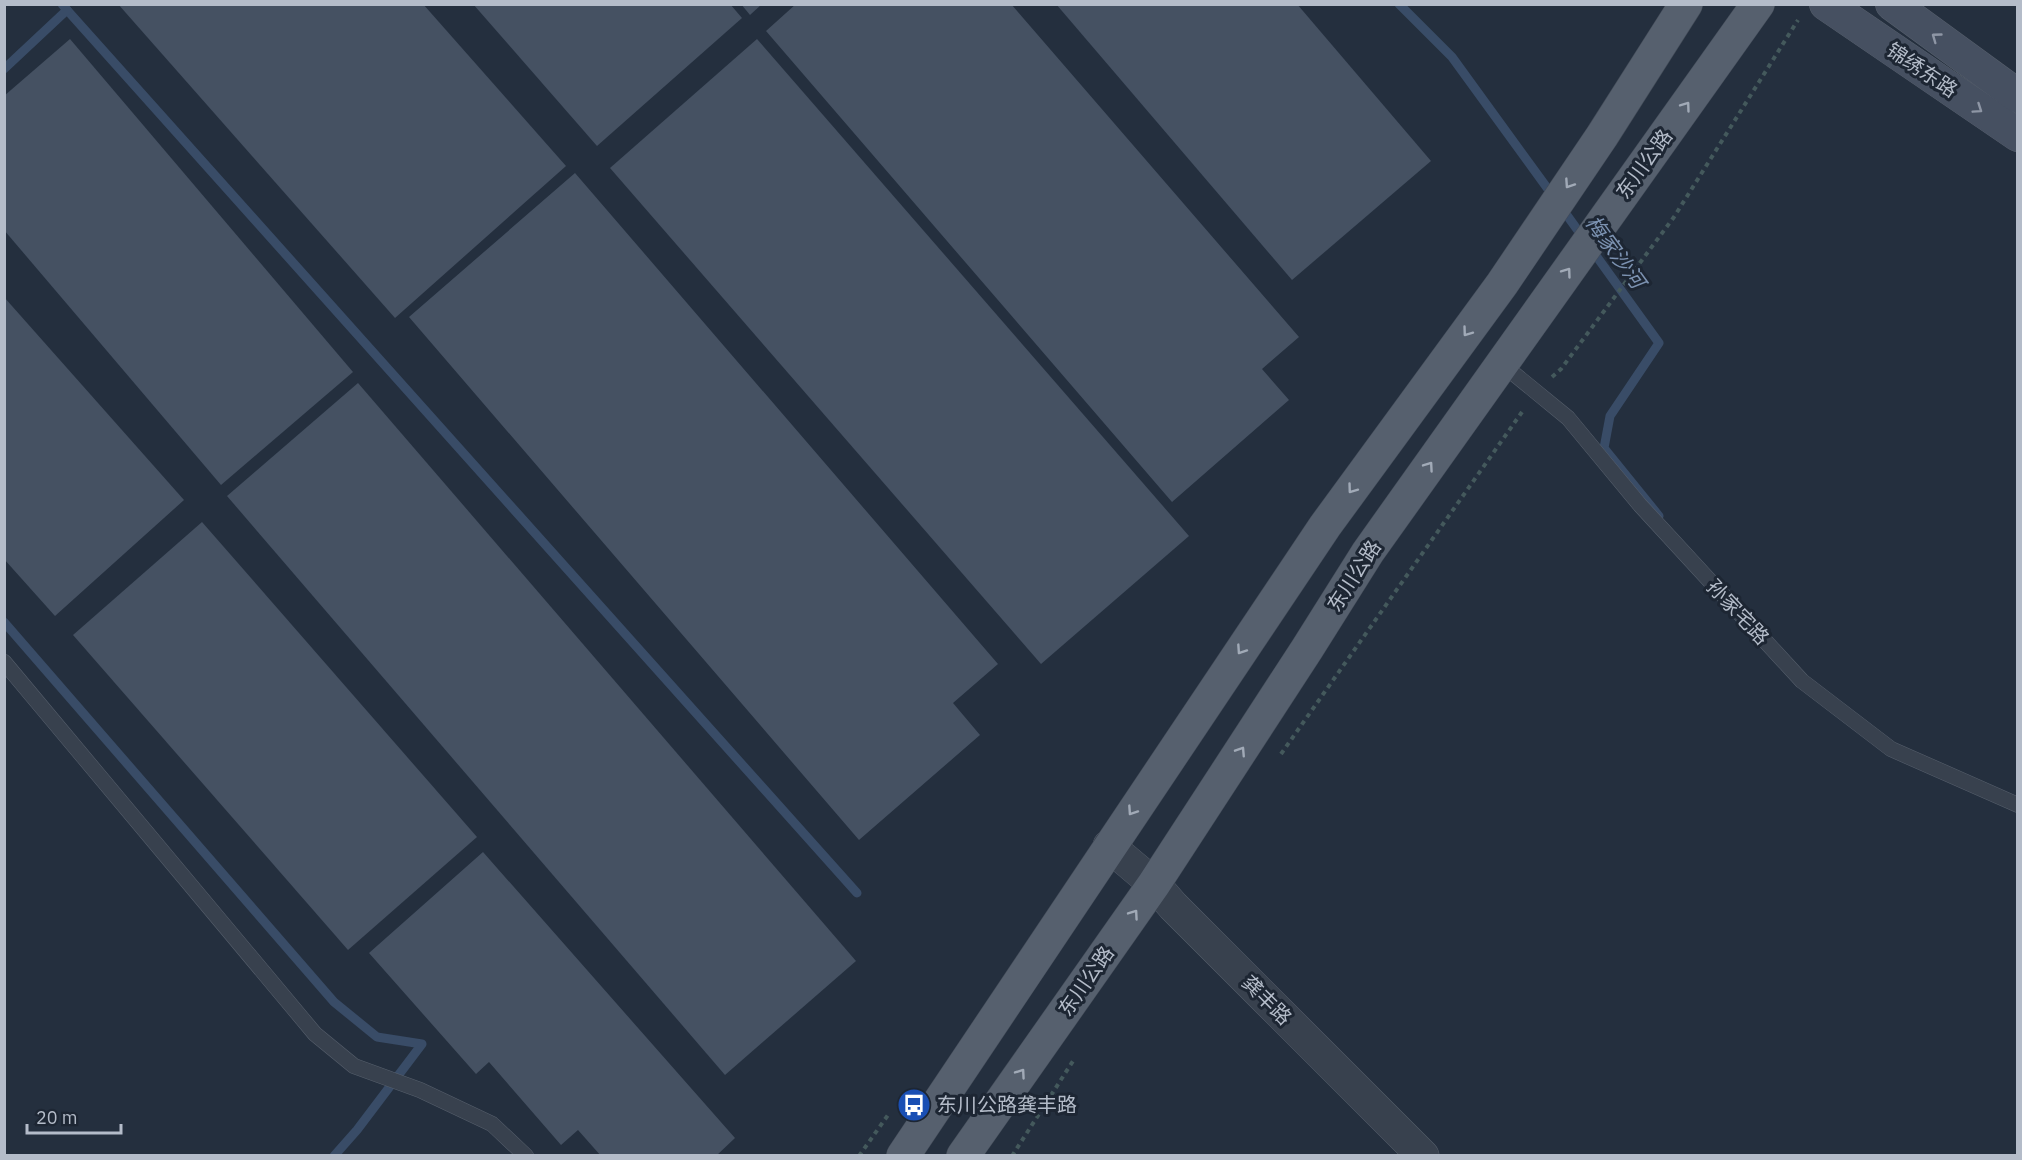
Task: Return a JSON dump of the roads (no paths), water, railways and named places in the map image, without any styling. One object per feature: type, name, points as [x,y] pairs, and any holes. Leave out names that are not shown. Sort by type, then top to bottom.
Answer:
[{"type":"main road","points":[[903,1155],[1325,526],[1502,284],[1602,136],[1686,4]]},
{"type":"main road","name":"东川公路","points":[[963,1155],[1154,884],[1368,552],[1758,4]]},
{"type":"main road","name":"锦绣东路","points":[[1892,4],[2018,96]]},
{"type":"main road","name":"锦绣东路","points":[[1813,11],[2018,135]]},
{"type":"street","name":"龚丰路","points":[[1109,846],[1154,884],[1182,915],[1423,1155]]},
{"type":"lane","name":"孙家宅路","points":[[1502,364],[1568,418],[1640,505],[1802,681],[1891,749],[2018,805]]},
{"type":"lane","points":[[4,662],[315,1034],[354,1066],[407,1085],[492,1124],[526,1155]]},
{"type":"waterway","points":[[4,69],[67,10],[62,4]]},
{"type":"waterway","name":"梅家沙河","points":[[1399,4],[1452,57],[1553,196]]},
{"type":"waterway","points":[[67,10],[857,893]]},
{"type":"waterway","name":"梅家沙河","points":[[1561,207],[1659,343],[1610,416],[1604,448],[1659,516]]},
{"type":"waterway","points":[[4,622],[334,1002],[377,1037],[422,1044],[357,1130],[334,1156]]},
{"type":"place","name":"东川公路龚丰路","points":[[914,1105]]}]
